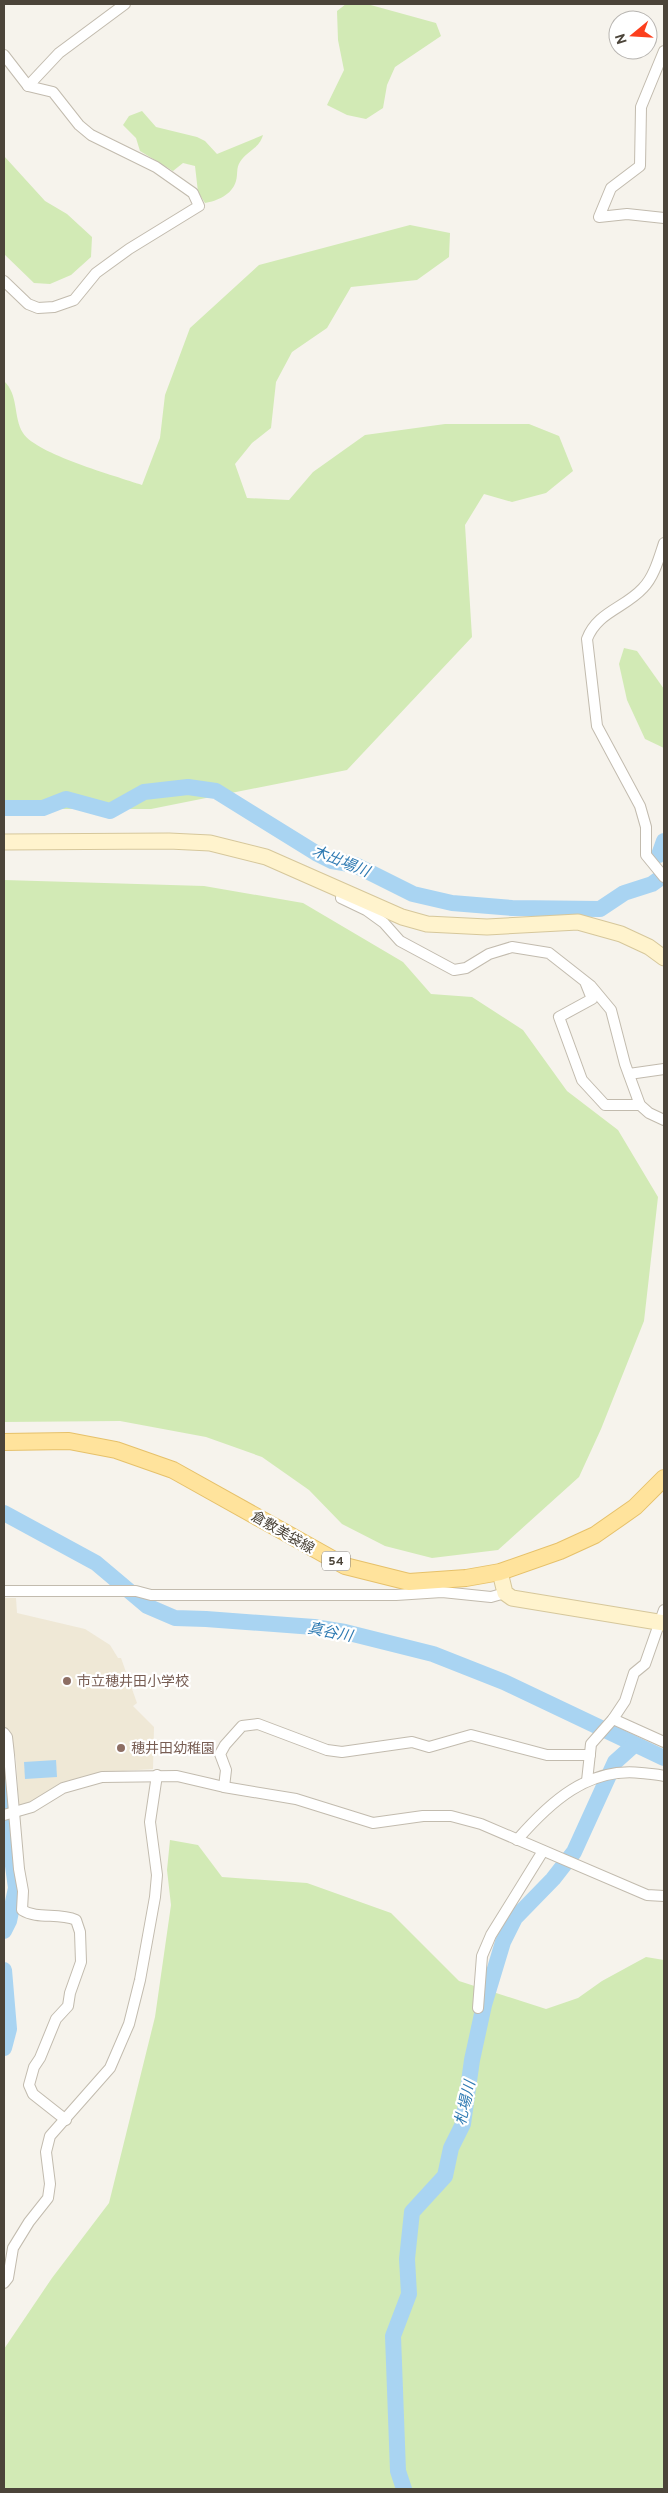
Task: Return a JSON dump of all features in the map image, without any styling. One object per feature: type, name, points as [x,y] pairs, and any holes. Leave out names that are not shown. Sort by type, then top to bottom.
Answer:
[{"type":"main road","name":"倉敷美袋線","points":[[4,1442],[69,1441],[116,1450],[173,1470],[345,1566],[409,1582],[466,1578],[500,1572],[560,1551],[595,1535],[636,1507],[664,1478]]},
{"type":"street","points":[[28,86],[59,52],[125,4]]},
{"type":"street","points":[[664,51],[641,107],[640,166],[611,188],[599,217],[627,214],[664,218]]},
{"type":"street","points":[[4,55],[28,86],[53,92],[79,125],[91,136],[156,167],[192,193],[199,206],[129,249],[96,272],[74,300],[54,307],[38,308],[28,304],[4,281]]},
{"type":"street","points":[[664,543],[655,569],[644,588],[600,618],[591,628],[588,639],[597,726],[603,741],[640,806],[646,827],[646,854],[664,877]]},
{"type":"street","points":[[4,842],[169,841],[210,843],[266,857],[402,916],[427,924],[487,927],[578,922],[621,934],[649,947],[664,958]]},
{"type":"street","points":[[294,868],[319,886],[366,910],[384,924],[400,941],[454,970],[466,968],[489,954],[512,947],[549,953],[584,981],[611,1010],[640,1105],[649,1113],[664,1120]]},
{"type":"street","points":[[584,981],[592,999],[559,1017],[582,1080],[605,1105],[640,1105]]},
{"type":"street","points":[[629,1074],[664,1069]]},
{"type":"street","points":[[500,1572],[505,1593],[512,1598],[663,1618],[645,1664],[634,1673],[625,1701],[613,1719],[591,1744],[587,1781]]},
{"type":"street","points":[[4,1591],[136,1591],[151,1595],[396,1595],[442,1592],[491,1597],[505,1593]]},
{"type":"street","points":[[613,1719],[664,1742]]},
{"type":"street","points":[[224,1787],[226,1770],[220,1754],[225,1745],[242,1726],[258,1724],[327,1750],[342,1752],[412,1742],[429,1747],[471,1735],[547,1756],[590,1755]]},
{"type":"street","points":[[4,1732],[7,1737],[9,1755],[8,1814],[24,1891],[22,1910],[30,1915],[65,1915],[76,1920],[80,1932],[80,1962],[70,1992],[68,2006],[56,2019],[40,2058],[34,2067],[29,2085],[33,2094],[66,2120]]},
{"type":"street","points":[[518,1840],[546,1809],[587,1781],[627,1771],[664,1776]]},
{"type":"street","points":[[4,2283],[10,2270],[13,2248],[28,2222],[48,2198],[50,2184],[46,2152],[50,2136],[110,2068],[129,2024],[140,1980],[155,1897],[157,1875],[150,1822],[157,1775]]},
{"type":"street","points":[[8,1814],[32,1807],[63,1788],[102,1777],[177,1776],[224,1787],[296,1798],[372,1823],[423,1816],[451,1816],[481,1824],[647,1895],[664,1896]]},
{"type":"street","points":[[478,2008],[482,1956],[491,1935],[543,1851]]},
{"type":"shaded area","name":"市立穂井田小学校","points":[[4,1598],[16,1598],[17,1613],[85,1629],[110,1645],[118,1658],[121,1658],[137,1703],[133,1706],[154,1727],[153,1769],[107,1772],[90,1776],[34,1803],[19,1806],[16,1759],[9,1734],[4,1726]]},
{"type":"green space","points":[[346,4],[367,4],[436,23],[441,36],[395,67],[387,85],[383,108],[366,119],[347,115],[327,105],[344,70],[338,40],[337,11]]},
{"type":"green space","points":[[142,111],[156,127],[197,137],[205,141],[217,154],[263,135],[259,144],[240,162],[236,181],[228,194],[205,203],[198,192],[195,166],[183,163],[173,171],[140,151],[136,138],[123,125],[129,116]]},
{"type":"green space","points":[[4,156],[45,201],[67,214],[92,237],[91,257],[71,275],[50,284],[34,283],[4,254]]},
{"type":"green space","points":[[410,225],[450,233],[449,257],[417,280],[351,287],[327,328],[292,352],[276,382],[271,428],[252,443],[235,464],[247,498],[289,500],[313,472],[365,435],[445,424],[529,424],[559,436],[573,471],[546,493],[512,502],[484,494],[465,525],[472,637],[347,770],[151,809],[4,809],[4,381],[12,393],[20,427],[31,441],[43,449],[78,464],[142,485],[160,438],[165,395],[190,328],[259,265]]},
{"type":"green space","points":[[624,648],[637,651],[664,689],[664,748],[645,739],[627,700],[619,664]]},
{"type":"green space","points":[[4,880],[204,886],[303,903],[403,962],[431,994],[472,997],[523,1030],[567,1091],[618,1130],[658,1197],[644,1321],[601,1429],[579,1477],[498,1550],[432,1558],[385,1546],[342,1524],[309,1490],[262,1457],[206,1437],[120,1421],[4,1422]]},
{"type":"green space","points":[[170,1840],[198,1845],[222,1877],[307,1883],[391,1913],[459,1981],[546,2009],[578,1998],[602,1981],[646,1957],[664,1960],[664,2489],[4,2489],[4,2349],[52,2278],[109,2203],[155,2017],[171,1905],[167,1870]]},
{"type":"water","points":[[56,1760],[57,1777],[25,1779],[24,1762]]},
{"type":"waterway","name":"木出場川","points":[[4,808],[43,808],[66,799],[110,811],[144,792],[188,787],[216,791],[332,861],[355,865],[413,894],[452,903],[512,908],[600,909],[624,893],[652,884],[659,879]]},
{"type":"waterway","name":"木出場川","points":[[659,855],[664,841]]},
{"type":"waterway","name":"真谷川","points":[[4,1513],[96,1563],[147,1606],[175,1618],[314,1627],[345,1632],[433,1654],[504,1682],[664,1758]]},
{"type":"waterway","name":"札場川","points":[[404,2489],[398,2471],[393,2336],[409,2294],[407,2259],[412,2212],[445,2176],[451,2148],[463,2124],[472,2060],[484,2005],[503,1942],[515,1918],[553,1879],[574,1852],[615,1762],[634,1745]]},
{"type":"waterway","points":[[4,1754],[10,1844],[16,1888],[9,1921],[4,1931]]},
{"type":"waterway","points":[[4,1970],[9,2029],[4,2048]]},
{"type":"place","name":"市立穂井田小学校","points":[[67,1681]]},
{"type":"place","name":"穂井田幼稚園","points":[[121,1748]]}]
